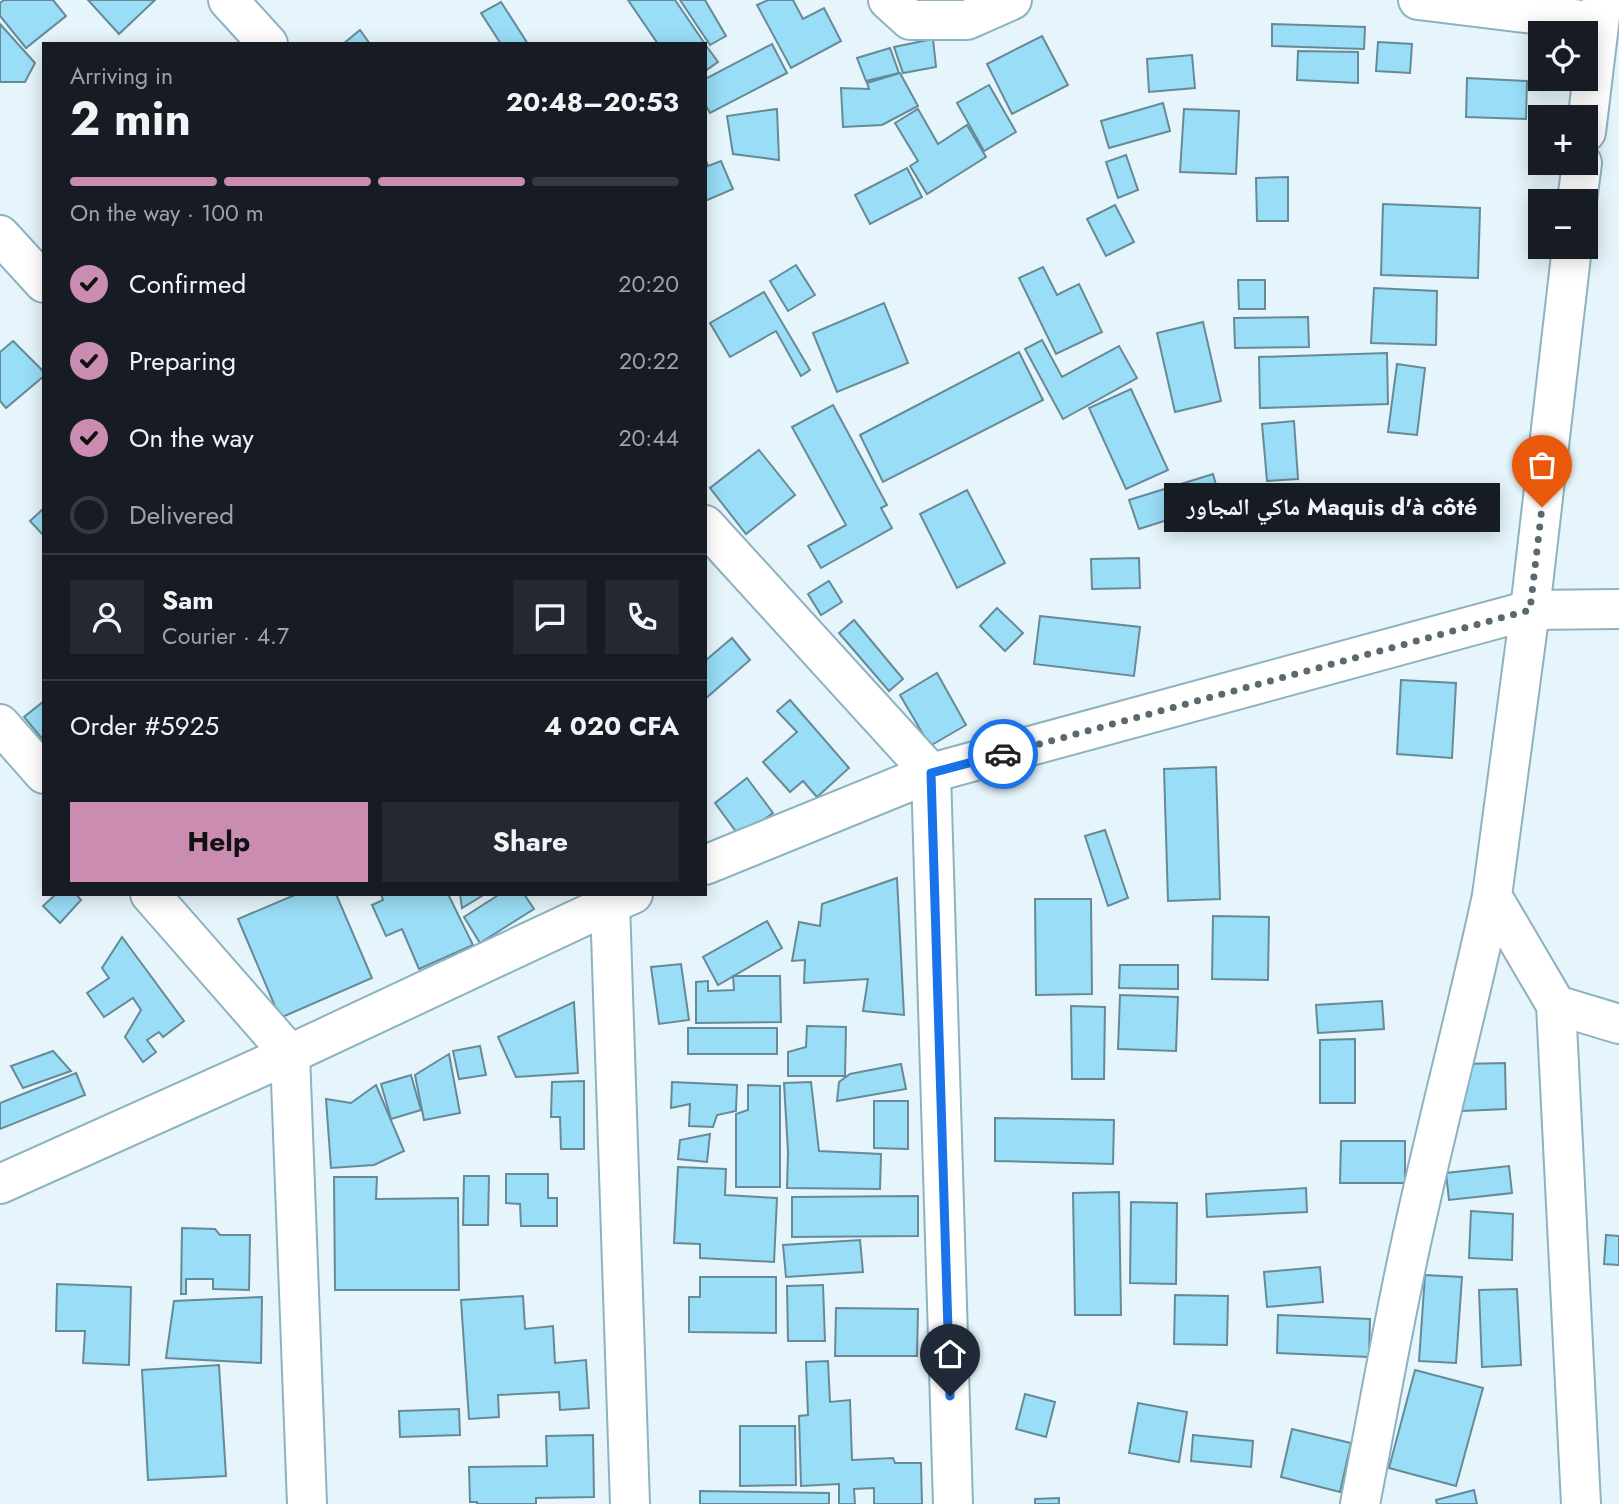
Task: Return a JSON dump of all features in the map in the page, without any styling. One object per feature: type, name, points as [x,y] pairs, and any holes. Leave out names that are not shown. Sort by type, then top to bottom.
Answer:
[{"type":"street","points":[[228,0],[266,42]]},
{"type":"street","points":[[888,0],[909,20],[967,20],[1012,0]]},
{"type":"street","points":[[1418,0],[1600,11],[1589,105]]},
{"type":"street","points":[[0,235],[42,281]]},
{"type":"street","points":[[1360,1504],[1411,1244],[1492,896],[1530,610],[1571,259]]},
{"type":"street","points":[[707,527],[931,773],[953,1504]]},
{"type":"street","points":[[707,864],[931,773],[1530,610],[1619,609]]},
{"type":"street","points":[[0,724],[42,772]]},
{"type":"street","points":[[152,896],[290,1054],[307,1504]]},
{"type":"street","points":[[1492,896],[1556,1005],[1581,1504]]},
{"type":"street","points":[[0,1184],[290,1054],[615,897],[630,1504]]},
{"type":"street","points":[[1556,1005],[1619,1024]]},
{"type":"building","points":[[4,0],[53,0],[66,16],[26,48],[0,16],[0,3]]},
{"type":"building","points":[[88,0],[155,0],[119,34]]},
{"type":"building","points":[[628,0],[675,0],[704,42],[657,42]]},
{"type":"building","points":[[680,0],[705,0],[726,36],[710,45]]},
{"type":"building","points":[[768,0],[793,0],[803,19],[824,8],[841,41],[791,68],[757,5]]},
{"type":"building","points":[[501,2],[527,42],[500,42],[481,13]]},
{"type":"building","points":[[0,24],[35,63],[25,82],[0,82]]},
{"type":"building","points":[[1272,24],[1365,27],[1364,49],[1272,46]]},
{"type":"building","points":[[360,30],[369,42],[345,42]]},
{"type":"building","points":[[1042,36],[1068,85],[1012,114],[987,64]]},
{"type":"building","points":[[933,39],[936,67],[903,73],[894,47]]},
{"type":"building","points":[[1378,42],[1412,44],[1410,73],[1376,71]]},
{"type":"building","points":[[772,44],[787,73],[710,113],[707,108],[707,78]]},
{"type":"building","points":[[707,47],[718,62],[707,70]]},
{"type":"building","points":[[890,48],[899,73],[866,81],[857,58]]},
{"type":"building","points":[[1298,51],[1358,52],[1358,83],[1297,80]]},
{"type":"building","points":[[1192,55],[1195,88],[1149,92],[1147,59]]},
{"type":"building","points":[[900,73],[918,106],[882,125],[843,127],[841,88],[869,89],[867,83]]},
{"type":"building","points":[[1467,78],[1527,81],[1526,119],[1466,117]]},
{"type":"building","points":[[989,85],[1016,132],[984,151],[957,103]]},
{"type":"building","points":[[1163,103],[1170,131],[1109,148],[1101,121]]},
{"type":"building","points":[[777,109],[779,160],[733,154],[727,116]]},
{"type":"building","points":[[918,109],[938,144],[967,125],[986,157],[927,194],[910,166],[918,161],[895,123]]},
{"type":"building","points":[[1184,109],[1239,111],[1236,174],[1180,172]]},
{"type":"building","points":[[1126,155],[1138,190],[1118,198],[1106,162]]},
{"type":"building","points":[[721,161],[733,189],[707,200],[707,164],[708,166]]},
{"type":"building","points":[[907,168],[922,197],[870,224],[855,195]]},
{"type":"building","points":[[1288,177],[1288,221],[1257,221],[1256,178]]},
{"type":"building","points":[[1383,204],[1480,208],[1478,278],[1381,275]]},
{"type":"building","points":[[1115,205],[1134,242],[1106,256],[1087,219]]},
{"type":"building","points":[[796,265],[815,295],[788,311],[770,281]]},
{"type":"building","points":[[1043,267],[1057,295],[1079,284],[1102,332],[1056,354],[1019,278]]},
{"type":"building","points":[[1238,280],[1265,280],[1265,309],[1239,309]]},
{"type":"building","points":[[1374,288],[1437,291],[1436,345],[1371,343]]},
{"type":"building","points":[[764,292],[810,370],[801,376],[776,331],[730,357],[710,323]]},
{"type":"building","points":[[884,303],[908,363],[837,392],[813,333]]},
{"type":"building","points":[[1308,317],[1309,347],[1235,348],[1234,318]]},
{"type":"building","points":[[1203,322],[1221,401],[1175,412],[1157,333]]},
{"type":"building","points":[[1042,340],[1062,377],[1119,346],[1137,378],[1063,419],[1025,349]]},
{"type":"building","points":[[13,341],[42,370],[42,378],[6,408],[0,401],[0,352]]},
{"type":"building","points":[[1019,352],[1043,400],[883,482],[860,435]]},
{"type":"building","points":[[1387,353],[1388,404],[1260,408],[1259,357]]},
{"type":"building","points":[[1397,364],[1425,368],[1417,435],[1388,432]]},
{"type":"building","points":[[1131,389],[1168,470],[1126,489],[1089,408]]},
{"type":"building","points":[[833,405],[887,505],[881,508],[892,528],[821,568],[808,546],[846,525],[792,427]]},
{"type":"building","points":[[1294,421],[1298,479],[1267,481],[1262,424]]},
{"type":"building","points":[[759,450],[795,495],[746,534],[710,488]]},
{"type":"building","points":[[1213,474],[1221,503],[1139,529],[1129,500]]},
{"type":"building","points":[[967,490],[1005,563],[957,588],[920,514]]},
{"type":"building","points":[[42,510],[42,534],[30,521]]},
{"type":"building","points":[[1139,558],[1140,588],[1092,589],[1091,559]]},
{"type":"building","points":[[829,581],[842,602],[821,615],[808,594]]},
{"type":"building","points":[[997,608],[1023,633],[1005,651],[980,626]]},
{"type":"building","points":[[1040,616],[1140,627],[1134,676],[1034,664]]},
{"type":"building","points":[[854,620],[903,679],[889,691],[839,633]]},
{"type":"building","points":[[732,638],[750,660],[707,697],[707,659]]},
{"type":"building","points":[[937,673],[966,725],[930,746],[900,695]]},
{"type":"building","points":[[1401,680],[1456,683],[1452,758],[1397,754]]},
{"type":"building","points":[[790,700],[849,768],[817,797],[803,781],[790,792],[763,762],[797,732],[777,711]]},
{"type":"building","points":[[42,703],[42,739],[24,717]]},
{"type":"building","points":[[1216,767],[1220,899],[1168,901],[1164,769]]},
{"type":"building","points":[[747,778],[773,813],[740,837],[715,803]]},
{"type":"building","points":[[1105,830],[1128,898],[1108,906],[1085,836]]},
{"type":"building","points":[[897,878],[904,1015],[863,1011],[868,979],[804,983],[805,960],[792,961],[799,922],[820,926],[822,904]]},
{"type":"building","points":[[54,896],[78,896],[81,900],[60,923],[43,906]]},
{"type":"building","points":[[292,896],[337,896],[372,978],[280,1018],[238,919]]},
{"type":"building","points":[[382,896],[449,896],[473,945],[419,969],[402,929],[386,936],[372,905],[383,900]]},
{"type":"building","points":[[460,896],[482,896],[462,908]]},
{"type":"building","points":[[497,896],[525,896],[534,909],[480,943],[464,917]]},
{"type":"building","points":[[1035,899],[1091,899],[1092,994],[1036,995]]},
{"type":"building","points":[[1213,916],[1269,917],[1268,980],[1212,979]]},
{"type":"building","points":[[767,921],[782,948],[718,985],[703,957]]},
{"type":"building","points":[[122,937],[184,1021],[163,1037],[159,1032],[147,1040],[156,1052],[143,1062],[125,1037],[141,1010],[133,998],[104,1017],[87,993],[109,978],[102,968]]},
{"type":"building","points":[[681,964],[689,1020],[659,1024],[651,967]]},
{"type":"building","points":[[1120,965],[1178,965],[1178,989],[1119,988]]},
{"type":"building","points":[[733,976],[780,976],[781,1022],[696,1023],[696,982],[708,981],[708,991],[734,990]]},
{"type":"building","points":[[1120,995],[1178,997],[1176,1051],[1118,1049]]},
{"type":"building","points":[[1382,1001],[1384,1029],[1318,1033],[1316,1005]]},
{"type":"building","points":[[574,1002],[578,1073],[516,1077],[498,1037]]},
{"type":"building","points":[[1071,1006],[1105,1007],[1104,1079],[1072,1079]]},
{"type":"building","points":[[807,1026],[846,1027],[845,1076],[788,1076],[788,1052],[806,1047]]},
{"type":"building","points":[[688,1028],[777,1028],[777,1054],[688,1054]]},
{"type":"building","points":[[1355,1039],[1355,1103],[1320,1103],[1320,1040]]},
{"type":"building","points":[[480,1046],[486,1075],[459,1079],[453,1051]]},
{"type":"building","points":[[53,1051],[71,1071],[23,1088],[11,1066]]},
{"type":"building","points":[[449,1054],[460,1113],[424,1120],[415,1075]]},
{"type":"building","points":[[1505,1063],[1506,1109],[1462,1111],[1461,1064]]},
{"type":"building","points":[[901,1064],[906,1089],[837,1101],[839,1082],[850,1074]]},
{"type":"building","points":[[76,1073],[85,1095],[0,1129],[0,1103]]},
{"type":"building","points":[[411,1075],[421,1110],[391,1119],[381,1084]]},
{"type":"building","points":[[584,1081],[584,1149],[561,1149],[560,1117],[551,1117],[552,1082]]},
{"type":"building","points":[[672,1082],[737,1085],[736,1111],[717,1115],[713,1127],[689,1126],[690,1104],[671,1108]]},
{"type":"building","points":[[811,1082],[819,1151],[881,1154],[880,1189],[787,1188],[784,1083]]},
{"type":"building","points":[[376,1085],[404,1151],[374,1165],[331,1168],[326,1099],[351,1103]]},
{"type":"building","points":[[748,1085],[780,1086],[780,1187],[736,1187],[736,1114],[748,1110]]},
{"type":"building","points":[[874,1101],[908,1101],[908,1149],[874,1148]]},
{"type":"building","points":[[995,1118],[1114,1120],[1113,1164],[995,1161]]},
{"type":"building","points":[[710,1134],[707,1162],[678,1159],[680,1140]]},
{"type":"building","points":[[1341,1141],[1405,1141],[1405,1183],[1340,1183]]},
{"type":"building","points":[[1509,1166],[1512,1193],[1449,1200],[1446,1173]]},
{"type":"building","points":[[678,1167],[726,1169],[725,1195],[777,1198],[774,1262],[700,1258],[700,1244],[674,1243]]},
{"type":"building","points":[[506,1174],[548,1174],[548,1198],[557,1198],[557,1226],[521,1226],[520,1204],[506,1203]]},
{"type":"building","points":[[464,1176],[489,1176],[488,1225],[463,1225]]},
{"type":"building","points":[[334,1177],[377,1177],[376,1199],[458,1198],[459,1290],[335,1290]]},
{"type":"building","points":[[1306,1188],[1307,1212],[1207,1217],[1206,1194]]},
{"type":"building","points":[[1119,1192],[1121,1315],[1075,1315],[1073,1193]]},
{"type":"building","points":[[918,1196],[918,1236],[792,1237],[792,1197]]},
{"type":"building","points":[[1131,1202],[1177,1203],[1176,1284],[1130,1283]]},
{"type":"building","points":[[1471,1211],[1513,1214],[1512,1260],[1469,1258]]},
{"type":"building","points":[[182,1228],[215,1229],[220,1235],[250,1235],[249,1290],[213,1289],[213,1279],[186,1279],[186,1294],[181,1294]]},
{"type":"building","points":[[1606,1235],[1619,1236],[1619,1265],[1604,1264]]},
{"type":"building","points":[[860,1240],[863,1272],[786,1277],[783,1245]]},
{"type":"building","points":[[1320,1267],[1323,1302],[1267,1307],[1264,1272]]},
{"type":"building","points":[[1425,1275],[1462,1277],[1456,1363],[1419,1361]]},
{"type":"building","points":[[700,1277],[776,1277],[776,1333],[689,1332],[689,1297],[700,1297]]},
{"type":"building","points":[[57,1284],[131,1287],[129,1365],[83,1363],[85,1331],[56,1331]]},
{"type":"building","points":[[823,1285],[825,1341],[788,1341],[787,1286]]},
{"type":"building","points":[[1517,1289],[1521,1365],[1482,1367],[1479,1290]]},
{"type":"building","points":[[1175,1295],[1228,1296],[1227,1345],[1174,1344]]},
{"type":"building","points":[[523,1296],[525,1329],[553,1326],[555,1363],[586,1360],[589,1408],[560,1410],[559,1392],[498,1395],[499,1417],[469,1419],[461,1300]]},
{"type":"building","points":[[262,1297],[261,1363],[166,1358],[174,1301]]},
{"type":"building","points":[[836,1308],[918,1309],[917,1356],[835,1356]]},
{"type":"building","points":[[1278,1315],[1370,1319],[1369,1357],[1277,1353]]},
{"type":"building","points":[[828,1361],[830,1402],[850,1400],[852,1460],[893,1458],[895,1463],[921,1463],[922,1504],[874,1504],[874,1488],[854,1489],[855,1504],[839,1504],[839,1484],[801,1486],[799,1416],[808,1415],[806,1362]]},
{"type":"building","points":[[219,1365],[226,1476],[148,1480],[142,1370]]},
{"type":"building","points":[[1415,1370],[1483,1388],[1456,1486],[1389,1468]]},
{"type":"building","points":[[1025,1394],[1055,1402],[1046,1437],[1016,1429]]},
{"type":"building","points":[[1138,1403],[1187,1412],[1179,1462],[1129,1453]]},
{"type":"building","points":[[459,1409],[460,1435],[400,1437],[399,1411]]},
{"type":"building","points":[[740,1426],[795,1426],[796,1485],[740,1486]]},
{"type":"building","points":[[1292,1429],[1351,1443],[1340,1492],[1281,1477]]},
{"type":"building","points":[[593,1435],[594,1497],[536,1498],[536,1504],[470,1502],[469,1467],[547,1466],[546,1436]]},
{"type":"building","points":[[1193,1435],[1253,1441],[1251,1467],[1191,1461]]},
{"type":"building","points":[[1474,1490],[1477,1504],[1437,1504],[1436,1500]]},
{"type":"building","points":[[700,1491],[829,1493],[829,1504],[700,1504]]},
{"type":"building","points":[[1059,1498],[1059,1504],[1035,1504],[1035,1499]]},
{"type":"way so far","points":[[1003,754],[1530,610],[1542,507]]},
{"type":"place","name":"ماكي المجاور Maquis d'à côté","points":[[1542,507]]},
{"type":"route","points":[[950,1396],[931,773],[1003,754]]}]
